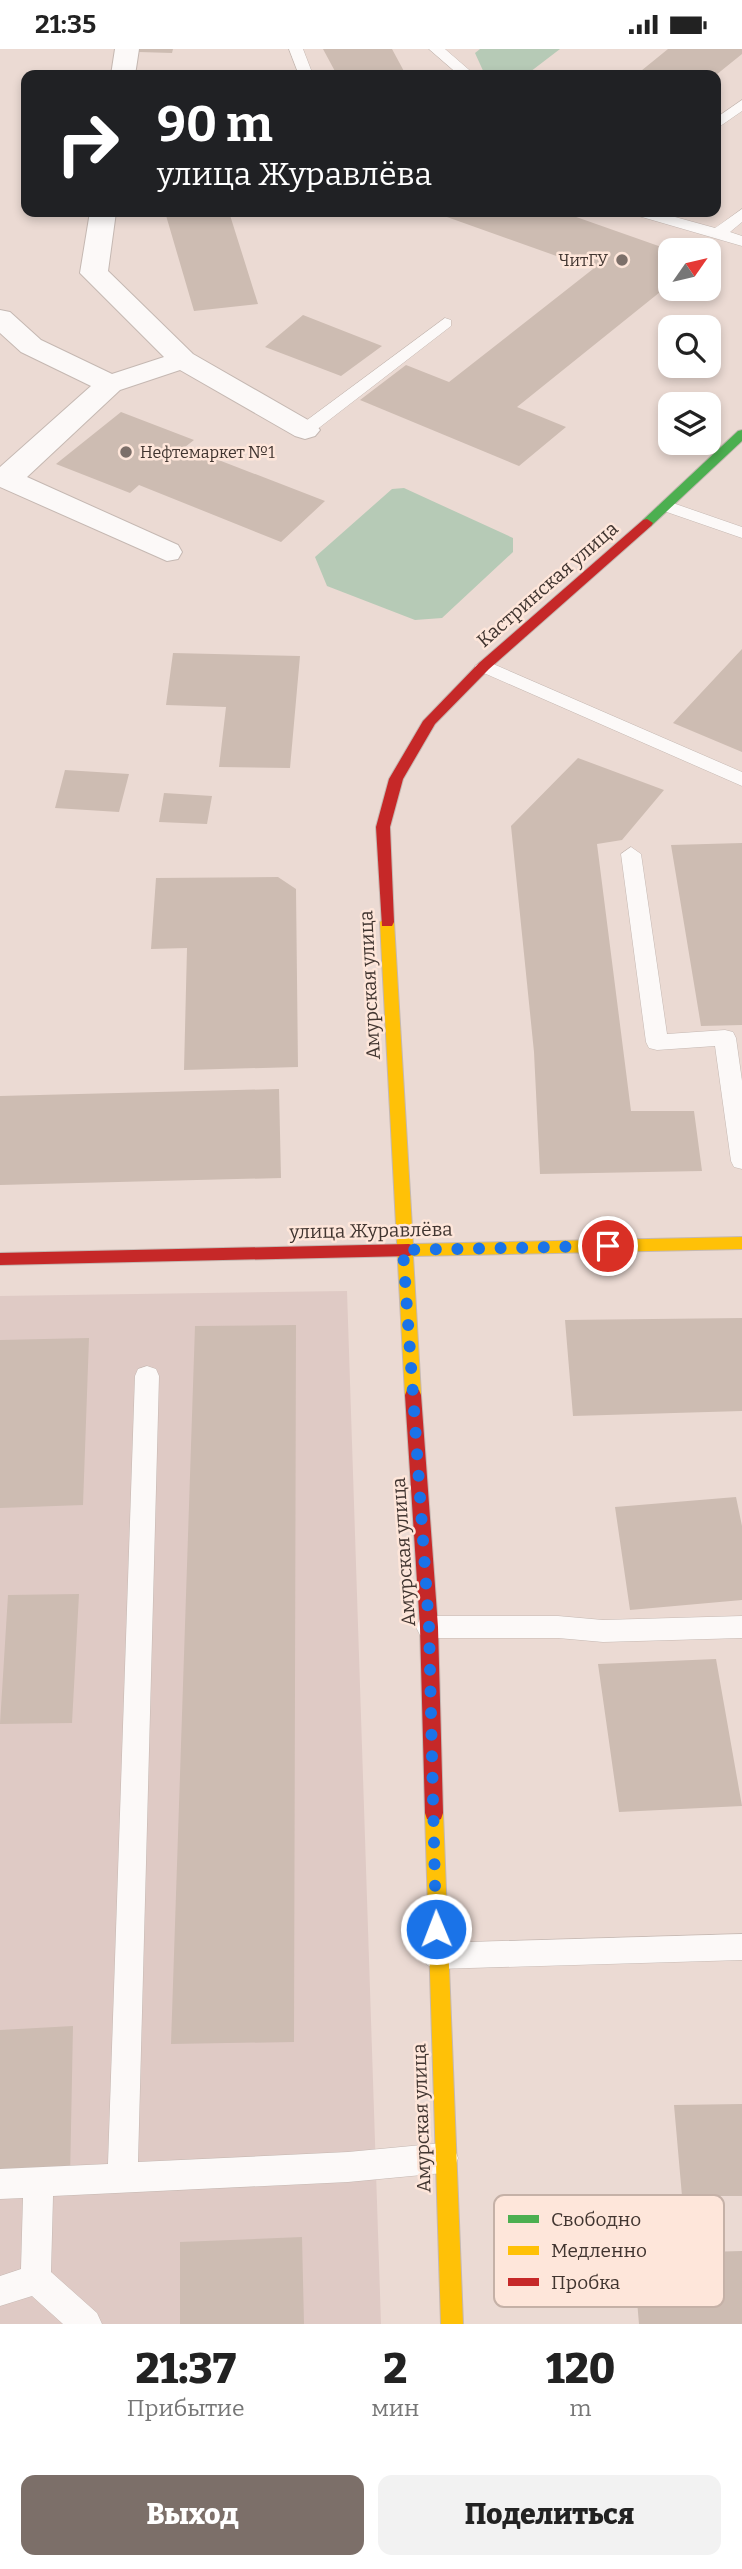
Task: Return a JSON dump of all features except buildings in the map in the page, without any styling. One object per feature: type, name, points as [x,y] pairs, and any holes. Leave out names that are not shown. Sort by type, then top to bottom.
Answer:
[{"type":"main road","name":"Кастринская улица","points":[[396,779],[430,720],[484,666],[741,438]]},
{"type":"main road","name":"Амурская улица","points":[[396,779],[383,827],[403,1250],[429,1627],[443,2158],[452,2324]]},
{"type":"main road","name":"улица Журавлёва","points":[[0,1259],[742,1243]]},
{"type":"street","points":[[124,70],[127,49]]},
{"type":"street","points":[[102,217],[94,273],[183,359],[304,430]]},
{"type":"street","points":[[0,318],[31,346],[110,384]]},
{"type":"street","points":[[167,552],[4,477],[110,384],[183,359]]},
{"type":"lane","points":[[296,49],[304,70]]},
{"type":"lane","points":[[436,49],[462,70]]},
{"type":"lane","points":[[721,121],[742,104]]},
{"type":"lane","points":[[718,235],[742,214]]},
{"type":"lane","points":[[658,217],[742,241]]},
{"type":"lane","points":[[304,430],[445,323]]},
{"type":"lane","points":[[667,506],[742,533]]},
{"type":"lane","points":[[484,666],[742,781]]},
{"type":"lane","points":[[631,854],[657,1042],[734,1038],[742,1161]]},
{"type":"lane","points":[[122,2178],[147,1376]]},
{"type":"lane","points":[[429,1627],[558,1627],[603,1631],[742,1627]]},
{"type":"lane","points":[[437,1957],[742,1947]]},
{"type":"lane","points":[[0,2183],[348,2167],[443,2158]]},
{"type":"lane","points":[[38,2182],[36,2279],[86,2324]]},
{"type":"lane","points":[[0,2291],[36,2279]]},
{"type":"shaded area","points":[[347,1291],[381,2324],[0,2324],[0,1296]]},
{"type":"green space","points":[[480,49],[560,49],[533,70],[483,70],[475,53]]},
{"type":"green space","points":[[404,488],[513,538],[513,552],[442,618],[415,620],[327,586],[315,557],[392,489]]},
{"type":"traffic: fast","points":[[647,523],[742,434]]},
{"type":"traffic: slow","points":[[387,922],[413,1395]]},
{"type":"traffic: slow","points":[[409,1250],[742,1243]]},
{"type":"traffic: slow","points":[[434,1813],[452,2324]]},
{"type":"traffic: jam","points":[[387,922],[383,827],[396,779],[430,721],[484,666],[647,523]]},
{"type":"traffic: jam","points":[[0,1259],[409,1250]]},
{"type":"traffic: jam","points":[[413,1395],[429,1627],[434,1813]]},
{"type":"place","name":"ЧитГУ","points":[[622,260]]},
{"type":"place","name":"Нефтемаркет №1","points":[[126,452]]},
{"type":"route","points":[[436,1929],[429,1627],[403,1250],[608,1246]]}]
